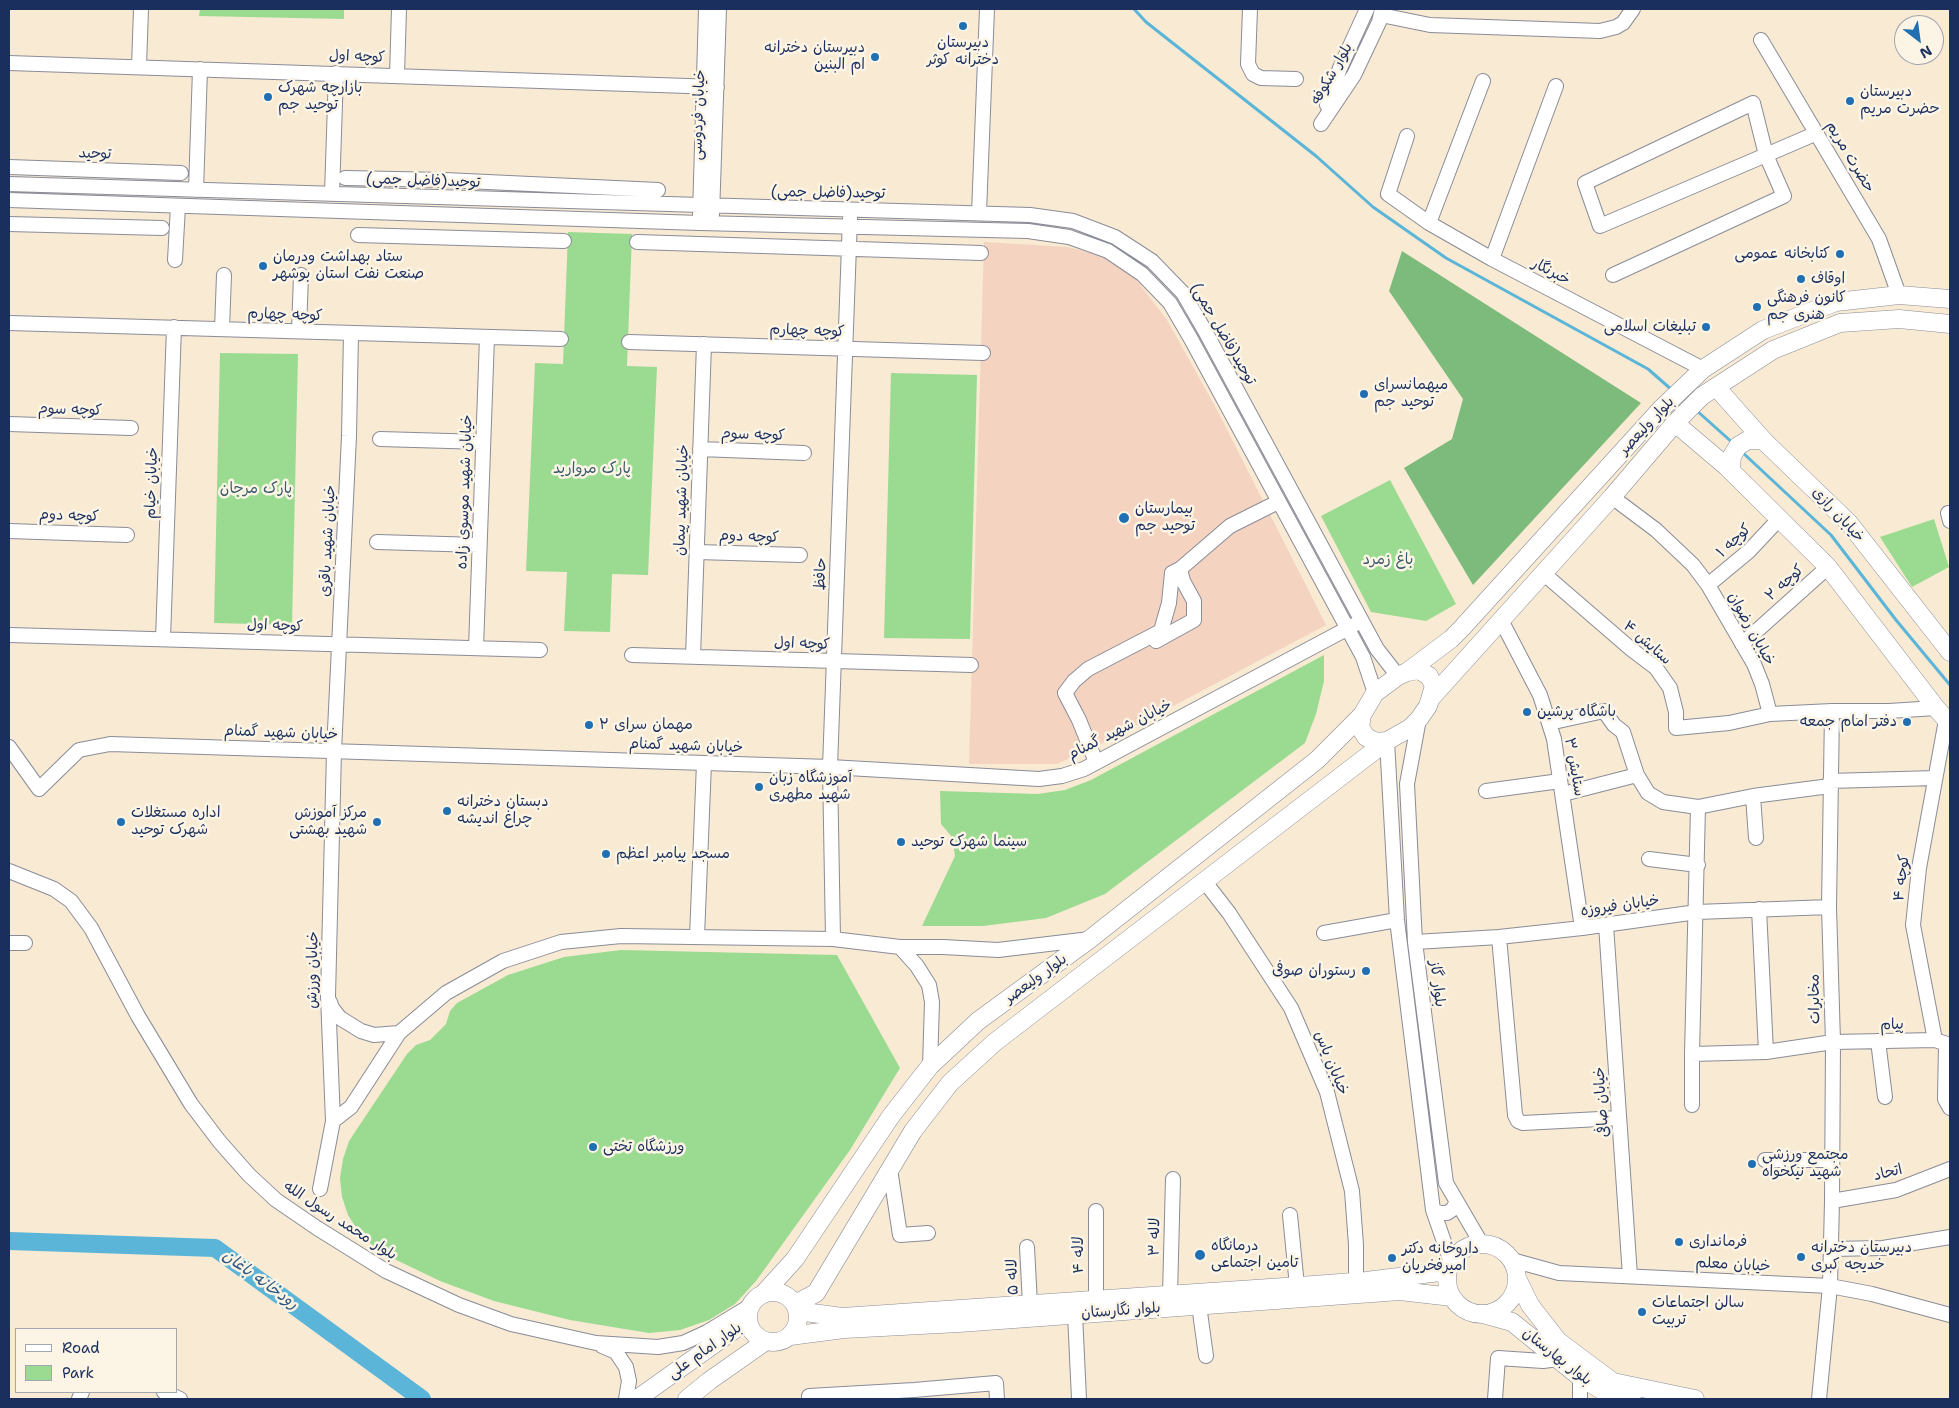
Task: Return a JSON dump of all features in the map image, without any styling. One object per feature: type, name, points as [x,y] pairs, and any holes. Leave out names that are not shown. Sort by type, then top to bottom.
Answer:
[{"type":"main road","name":"بلوار ولیعصر","points":[[764,1293],[794,1259],[891,1116],[930,1066],[978,1022],[1090,939],[1317,760],[1362,715],[1375,693],[1451,639],[1667,402],[1703,369],[1763,330],[1836,302],[1899,295],[1950,299]]},
{"type":"main road","name":"بلوار ولیعصر","points":[[796,1307],[816,1293],[913,1132],[950,1083],[996,1042],[1387,741],[1410,728],[1419,719],[1432,697],[1678,420],[1709,392],[1773,350],[1840,324],[1899,319],[1950,324]]},
{"type":"main road","name":"خیابان رازی","points":[[1709,392],[1765,442],[1849,523],[1950,652]]},
{"type":"main road","points":[[1678,420],[1828,566],[1944,717]]},
{"type":"main road","points":[[1733,474],[1731,468],[1732,456],[1738,446],[1748,440],[1765,442]]},
{"type":"main road","points":[[1451,639],[1449,649],[1452,655],[1459,659],[1470,656]]},
{"type":"main road","points":[[1402,674],[1419,670],[1428,676],[1434,686],[1432,697]]},
{"type":"main road","points":[[1362,715],[1360,727],[1366,736],[1376,742],[1387,741]]},
{"type":"main road","points":[[1481,1244],[1499,1248],[1512,1260],[1517,1278],[1516,1287],[1508,1303],[1500,1309],[1483,1314],[1465,1310],[1452,1297],[1446,1280],[1449,1266],[1463,1249],[1481,1244]]},
{"type":"main road","name":"بلوار نگارستان","points":[[796,1307],[842,1318],[1356,1282],[1449,1266]]},
{"type":"main road","name":"بلوار بهارستان","points":[[1517,1278],[1530,1305],[1558,1340],[1613,1382],[1694,1399]]},
{"type":"main road","name":"بلوار نگارستان","points":[[790,1336],[844,1329],[1400,1291],[1452,1297]]},
{"type":"main road","points":[[778,1292],[790,1298],[796,1307],[798,1322],[790,1336],[774,1342],[766,1341],[754,1333],[749,1313],[754,1300],[764,1293],[778,1292]]},
{"type":"main road","points":[[1512,1322],[1512,1315],[1515,1310],[1521,1306],[1530,1305]]},
{"type":"main road","name":"بلوار امام علی","points":[[637,1399],[749,1313]]},
{"type":"main road","name":"بلوار بهارستان","points":[[1483,1314],[1512,1322],[1580,1377],[1608,1394],[1632,1399]]},
{"type":"main road","name":"بلوار امام علی","points":[[687,1399],[766,1341]]},
{"type":"street","points":[[139,67],[141,9]]},
{"type":"street","points":[[397,75],[399,9]]},
{"type":"street","name":"خیابان فردوسی","points":[[706,9],[710,86],[706,223]]},
{"type":"street","name":"خیابان فردوسی","points":[[710,86],[719,9]]},
{"type":"street","points":[[979,213],[987,9]]},
{"type":"street","points":[[1250,9],[1248,64],[1253,74],[1261,78],[1296,79]]},
{"type":"street","name":"بلوار شکوفه","points":[[1367,9],[1340,68],[1321,124],[1354,75],[1382,12]]},
{"type":"street","points":[[1382,12],[1430,25],[1600,31],[1608,30],[1623,23],[1633,9]]},
{"type":"street","name":"حضرت مریم","points":[[1762,40],[1879,239],[1899,295]]},
{"type":"street","name":"کوچه اول","points":[[9,63],[710,86]]},
{"type":"street","points":[[196,190],[200,69]]},
{"type":"street","points":[[332,194],[336,73]]},
{"type":"street","points":[[1429,223],[1483,81]]},
{"type":"street","points":[[1492,259],[1556,86]]},
{"type":"street","points":[[1613,275],[1784,196],[1766,155],[1753,103],[1585,183],[1600,226],[1766,155],[1817,133]]},
{"type":"street","name":"خبرنگار","points":[[1407,136],[1388,194],[1429,223],[1492,259],[1703,369]]},
{"type":"street","name":"توحید","points":[[9,167],[181,173]]},
{"type":"street","points":[[88,170],[88,187]]},
{"type":"street","points":[[345,178],[446,180],[658,190]]},
{"type":"street","points":[[444,198],[446,180]]},
{"type":"street","name":"توحید(فاضل جمی)","points":[[9,184],[979,213],[1030,215],[1074,221],[1115,237],[1152,261],[1183,294],[1268,446],[1377,649],[1402,674]]},
{"type":"street","points":[[132,188],[132,205]]},
{"type":"street","name":"توحید(فاضل جمی)","points":[[9,200],[706,223],[1028,231],[1069,237],[1108,251],[1142,274],[1170,303],[1363,657],[1375,693]]},
{"type":"street","points":[[86,203],[86,226]]},
{"type":"street","points":[[176,260],[178,206]]},
{"type":"street","name":"حافظ","points":[[834,939],[830,767],[850,210]]},
{"type":"street","points":[[444,237],[445,214]]},
{"type":"street","points":[[9,224],[162,228]]},
{"type":"street","points":[[358,235],[564,241]]},
{"type":"street","points":[[637,242],[981,253]]},
{"type":"street","points":[[222,329],[224,275]]},
{"type":"street","points":[[299,331],[301,275]]},
{"type":"street","name":"کوچه چهارم","points":[[9,322],[561,339]]},
{"type":"street","name":"خیابان خیام","points":[[163,639],[174,327]]},
{"type":"street","name":"خیابان شهید باقری","points":[[334,751],[349,436],[351,333]]},
{"type":"street","name":"خیابان شهید موسوی زاده","points":[[476,648],[487,337]]},
{"type":"street","name":"کوچه چهارم","points":[[629,342],[983,353]]},
{"type":"street","name":"خیابان شهید پیمان","points":[[693,657],[704,344]]},
{"type":"street","name":"کوچه سوم","points":[[9,424],[131,428]]},
{"type":"street","points":[[380,439],[483,442]]},
{"type":"street","points":[[1253,454],[1268,446]]},
{"type":"street","name":"کوچه سوم","points":[[700,449],[804,453]]},
{"type":"street","name":"خیابان رضوان","points":[[1612,496],[1656,530],[1693,565],[1708,585],[1754,664],[1762,684],[1770,714]]},
{"type":"street","points":[[1100,759],[1065,693],[1074,681],[1088,669],[1161,631],[1165,623],[1176,571],[1230,526],[1278,502]]},
{"type":"street","name":"کوچه ۱","points":[[1708,585],[1749,551],[1779,519]]},
{"type":"street","name":"کوچه دوم","points":[[9,531],[128,534]]},
{"type":"street","points":[[378,542],[480,545]]},
{"type":"street","name":"کوچه دوم","points":[[697,552],[800,555]]},
{"type":"street","name":"کوچه ۲","points":[[1742,644],[1828,566]]},
{"type":"street","points":[[1100,759],[1073,692],[1082,681],[1102,673],[1194,620],[1194,601],[1176,571]]},
{"type":"street","name":"ستایش ۴","points":[[1543,573],[1656,668],[1670,688],[1676,712],[1676,728],[1729,723],[1770,714]]},
{"type":"street","name":"ستایش ۳","points":[[1501,620],[1540,695],[1554,739],[1582,928]]},
{"type":"street","name":"خیابان شهید گمنام","points":[[9,747],[38,789],[80,750],[110,744],[830,767],[1039,779],[1062,776],[1084,769],[1362,621]]},
{"type":"street","name":"کوچه اول","points":[[9,635],[540,650]]},
{"type":"street","name":"کوچه اول","points":[[632,655],[971,666]]},
{"type":"street","points":[[1549,723],[1604,710],[1614,725],[1623,732],[1637,775],[1648,793],[1662,802],[1698,807],[1830,784],[1935,778]]},
{"type":"street","name":"مخابرات","points":[[1819,1399],[1830,1286],[1832,1201],[1833,1042],[1829,907],[1832,711]]},
{"type":"street","points":[[1770,714],[1889,711],[1944,717]]},
{"type":"street","name":"کوچه ۴","points":[[1944,717],[1919,868],[1913,925],[1944,1043],[1945,1099],[1950,1108]]},
{"type":"street","name":"بلوار گاز","points":[[1419,719],[1407,784],[1415,942],[1446,1183],[1481,1244]]},
{"type":"street","points":[[1387,741],[1397,920],[1433,1210],[1449,1266]]},
{"type":"street","name":"خیابان ورزش","points":[[320,1189],[334,1121],[328,996],[334,751]]},
{"type":"street","points":[[1390,772],[1393,764],[1400,761],[1408,765],[1410,769]]},
{"type":"street","points":[[697,937],[704,763]]},
{"type":"street","points":[[1486,791],[1561,788],[1637,775]]},
{"type":"street","points":[[1753,796],[1756,838]]},
{"type":"street","points":[[1692,1105],[1698,807]]},
{"type":"street","points":[[1649,859],[1698,865]]},
{"type":"street","name":"بلوار محمد رسول الله","points":[[9,871],[54,889],[71,901],[92,928],[138,1016],[192,1104],[219,1141],[276,1200],[386,1272],[423,1290],[511,1324],[596,1343]]},
{"type":"street","name":"خیابان یاس","points":[[1205,882],[1229,913],[1291,1008],[1327,1092],[1352,1191],[1356,1245],[1356,1282]]},
{"type":"street","name":"خیابان فیروزه","points":[[1415,942],[1582,928],[1697,912],[1829,907]]},
{"type":"street","points":[[1759,910],[1766,1052]]},
{"type":"street","points":[[1324,933],[1397,920]]},
{"type":"street","name":"خیابان صافی","points":[[1606,925],[1630,1276]]},
{"type":"street","points":[[334,1121],[351,1108],[399,1033],[446,993],[503,961],[561,942],[621,936],[834,939],[900,947],[998,950],[1090,939]]},
{"type":"street","points":[[1499,936],[1515,1115],[1518,1121],[1523,1123],[1619,1118]]},
{"type":"street","points":[[9,943],[26,943]]},
{"type":"street","points":[[900,947],[917,966],[929,985],[932,1002],[930,1066]]},
{"type":"street","points":[[328,996],[332,1008],[350,1026],[374,1034],[399,1033]]},
{"type":"street","name":"پیام","points":[[1692,1054],[1766,1052],[1833,1042],[1944,1043]]},
{"type":"street","points":[[1878,1042],[1885,1097]]},
{"type":"street","points":[[1765,1160],[1832,1160]]},
{"type":"street","points":[[890,1169],[900,1235],[928,1234]]},
{"type":"street","name":"اتحاد","points":[[1832,1201],[1896,1190],[1950,1170]]},
{"type":"street","name":"لاله ۳","points":[[1170,1294],[1173,1179]]},
{"type":"street","points":[[1433,1210],[1440,1213],[1447,1212],[1453,1209],[1456,1203]]},
{"type":"street","name":"لاله ۴","points":[[1096,1210],[1096,1300]]},
{"type":"street","points":[[1290,1215],[1296,1286]]},
{"type":"street","points":[[1830,1249],[1883,1248],[1950,1237]]},
{"type":"street","name":"لاله ۵","points":[[1027,1247],[1030,1304]]},
{"type":"street","name":"خیابان معلم","points":[[1512,1260],[1559,1273],[1830,1286],[1872,1294],[1950,1315]]},
{"type":"street","points":[[1199,1305],[1206,1356]]},
{"type":"street","points":[[596,1343],[658,1347],[683,1343],[749,1313]]},
{"type":"street","points":[[1075,1314],[1079,1399]]},
{"type":"street","points":[[596,1343],[616,1352],[626,1368],[629,1381],[626,1399]]},
{"type":"street","points":[[1495,1399],[1498,1358],[1543,1361],[1558,1359]]},
{"type":"street","points":[[1580,1377],[1580,1399]]},
{"type":"street","points":[[809,1399],[809,1396],[914,1395],[996,1383],[997,1399]]},
{"type":"street","points":[[166,1393],[180,1399]]},
{"type":"shaded area","name":"بیمارستان توحید جم","points":[[984,242],[1067,247],[1122,261],[1167,320],[1217,410],[1326,625],[1109,740],[1057,764],[969,764]]},
{"type":"green space","points":[[200,9],[344,9],[344,19],[199,16]]},
{"type":"green space","name":"پارک مروارید","points":[[568,232],[632,234],[627,366],[657,367],[648,575],[612,574],[610,632],[564,631],[567,572],[526,571],[535,363],[563,364]]},
{"type":"green space","points":[[1402,251],[1641,403],[1473,585],[1404,468],[1452,439],[1463,399],[1389,291]]},
{"type":"green space","name":"پارک مرجان","points":[[220,353],[298,354],[292,625],[214,623]]},
{"type":"green space","points":[[891,373],[977,375],[970,639],[884,638]]},
{"type":"green space","name":"باغ زمرد","points":[[1390,480],[1456,604],[1426,621],[1371,612],[1321,516]]},
{"type":"green space","points":[[1934,519],[1949,567],[1912,587],[1880,537]]},
{"type":"green space","points":[[1324,655],[1324,681],[1316,714],[1305,743],[1105,894],[1046,918],[983,926],[922,926],[955,856],[952,837],[941,824],[940,791],[1038,794],[1065,790],[1091,780]]},
{"type":"green space","points":[[621,950],[837,955],[900,1068],[850,1150],[756,1281],[735,1304],[709,1320],[680,1330],[649,1333],[570,1320],[494,1301],[440,1281],[388,1256],[372,1245],[358,1231],[348,1215],[342,1197],[340,1178],[343,1159],[349,1141],[407,1054],[416,1045],[430,1040],[446,1024],[450,1011],[457,1003],[508,975],[564,957]]},
{"type":"waterway","points":[[1134,9],[1146,22],[1316,156],[1373,207],[1446,258],[1648,369],[1672,390]]},
{"type":"waterway","points":[[1696,410],[1734,444]]},
{"type":"waterway","points":[[1742,452],[1831,535],[1896,620],[1950,685]]},
{"type":"waterway","name":"رودخانه باغان","points":[[9,1241],[215,1248],[422,1399]]},
{"type":"place","name":"دبیرستان دخترانه کوثر","points":[[963,26]]},
{"type":"place","name":"دبیرستان دخترانه ام البنین","points":[[875,57]]},
{"type":"place","name":"بازارچه شهرک توحید جم","points":[[268,97]]},
{"type":"place","name":"دبیرستان حضرت مریم","points":[[1850,101]]},
{"type":"place","name":"کتابخانه عمومی","points":[[1840,254]]},
{"type":"place","name":"ستاد بهداشت ودرمان صنعت نفت استان بوشهر","points":[[263,266]]},
{"type":"place","name":"اوقاف","points":[[1801,279]]},
{"type":"place","name":"کانون فرهنگی هنری جم","points":[[1757,307]]},
{"type":"place","name":"تبلیغات اسلامی","points":[[1706,327]]},
{"type":"place","name":"میهمانسرای توحید جم","points":[[1364,394]]},
{"type":"place","name":"بیمارستان توحید جم","points":[[1124,518]]},
{"type":"place","name":"باشگاه پرشین","points":[[1527,712]]},
{"type":"place","name":"دفتر امام جمعه","points":[[1907,722]]},
{"type":"place","name":"مهمان سرای ۲","points":[[589,725]]},
{"type":"place","name":"آموزشگاه زبان شهید مطهری","points":[[759,787]]},
{"type":"place","name":"دبستان دخترانه چراغ اندیشه","points":[[447,811]]},
{"type":"place","name":"اداره مستغلات شهرک توحید","points":[[121,822]]},
{"type":"place","name":"مرکز آموزش شهید بهشتی","points":[[377,822]]},
{"type":"place","name":"سینما شهرک توحید","points":[[901,842]]},
{"type":"place","name":"مسجد پیامبر اعظم","points":[[606,854]]},
{"type":"place","name":"رستوران صوفی","points":[[1366,971]]},
{"type":"place","name":"ورزشگاه تختی","points":[[593,1147]]},
{"type":"place","name":"مجتمع ورزشی شهید نیکخواه","points":[[1752,1164]]},
{"type":"place","name":"فرمانداری","points":[[1679,1242]]},
{"type":"place","name":"درمانگاه تامین اجتماعی","points":[[1200,1255]]},
{"type":"place","name":"دبیرستان دخترانه خدیجه کبری","points":[[1801,1257]]},
{"type":"place","name":"داروخانه دکتر امیرفخریان","points":[[1392,1258]]},
{"type":"place","name":"سالن اجتماعات تربیت","points":[[1642,1312]]}]
